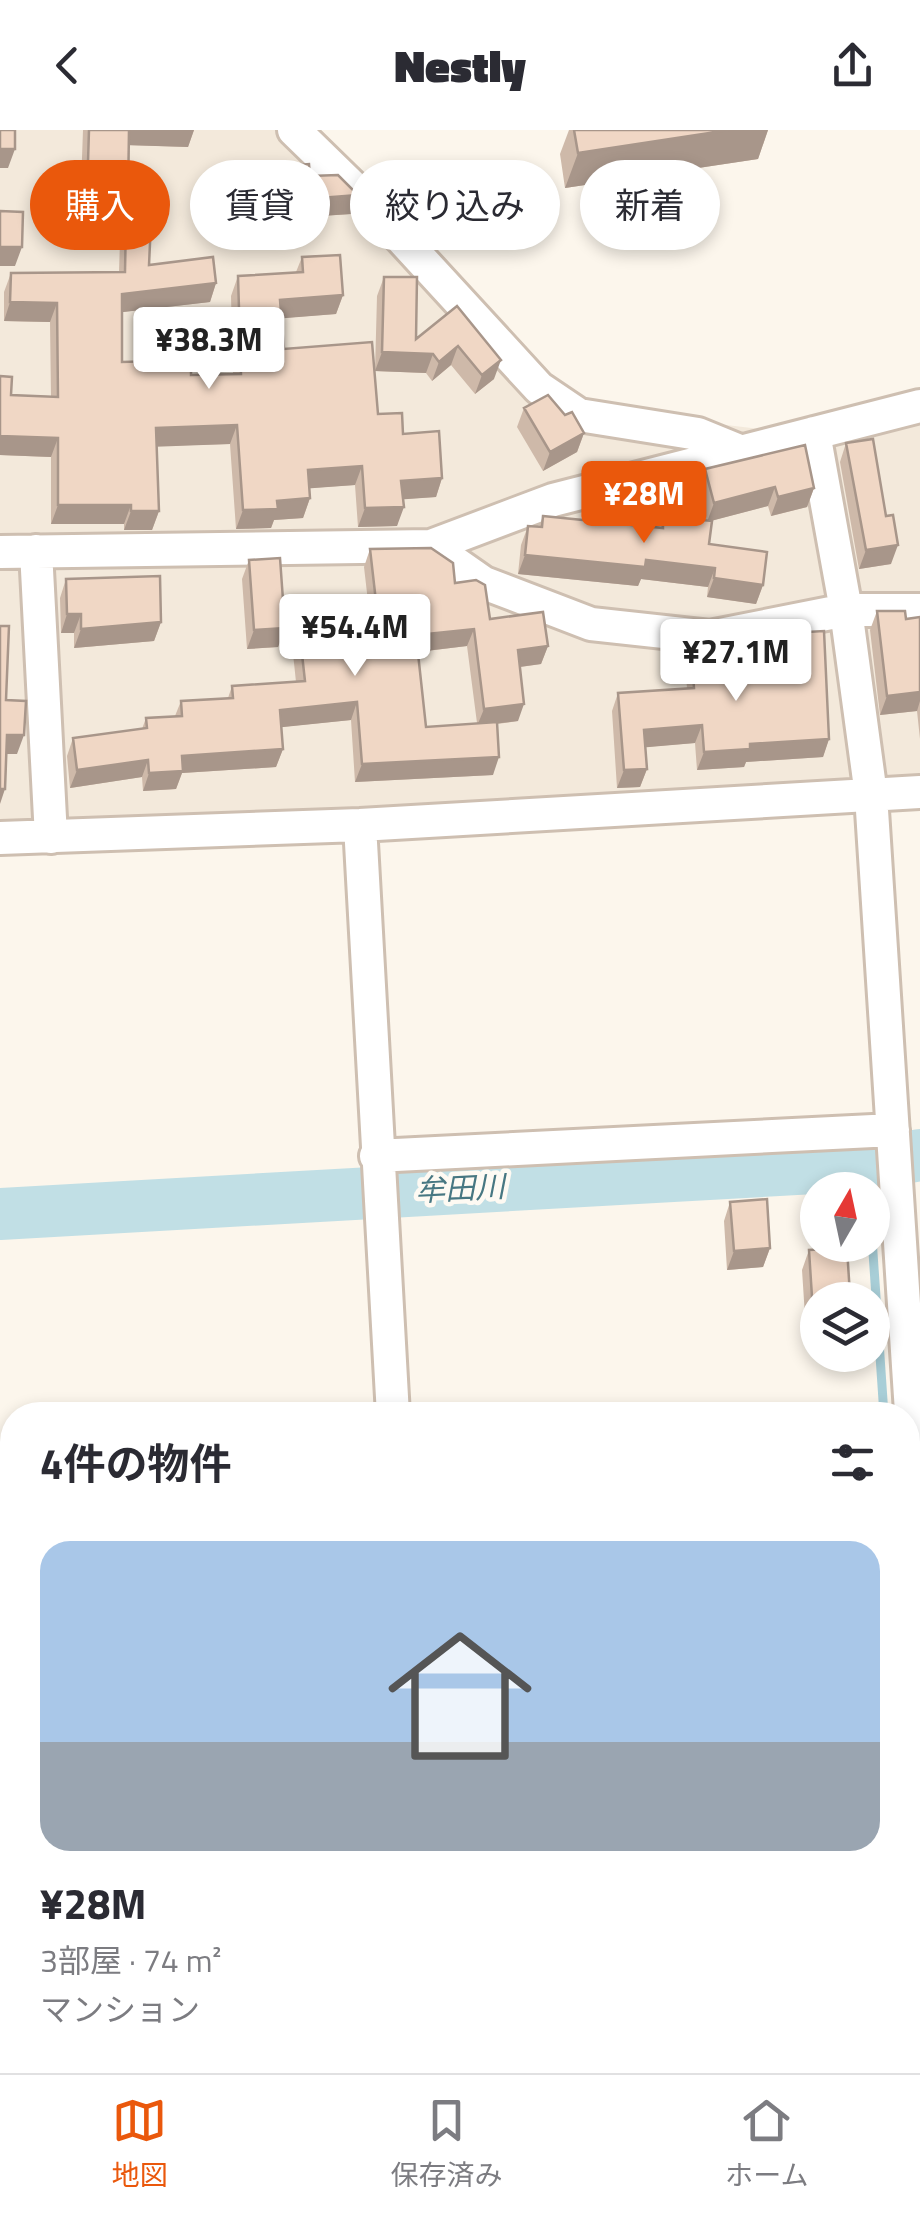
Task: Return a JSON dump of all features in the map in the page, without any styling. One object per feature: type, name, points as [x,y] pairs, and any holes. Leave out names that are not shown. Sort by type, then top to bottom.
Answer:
[{"type":"street","points":[[294,130],[370,204],[539,388],[579,416],[698,434],[742,452]]},
{"type":"street","points":[[0,552],[431,546],[553,500],[920,406]]},
{"type":"street","points":[[814,433],[846,610],[870,795],[911,1402]]},
{"type":"street","points":[[431,546],[484,583],[591,624],[710,637],[846,610],[920,610]]},
{"type":"street","points":[[36,551],[51,837]]},
{"type":"street","points":[[0,838],[360,825],[920,792]]},
{"type":"street","points":[[360,825],[392,1402]]},
{"type":"street","points":[[376,1161],[894,1134]]},
{"type":"shaded area","points":[[0,130],[303,130],[350,179],[350,250],[418,250],[544,381],[592,409],[777,431],[920,395],[920,780],[360,812],[0,823]]},
{"type":"building","points":[[0,130],[15,130],[15,149],[0,149]]},
{"type":"building","points":[[89,130],[129,130],[129,160],[88,160]]},
{"type":"building","points":[[574,130],[729,130],[578,153]]},
{"type":"building","points":[[330,175],[338,175],[350,187],[350,196],[330,197]]},
{"type":"building","points":[[0,211],[23,212],[22,247],[0,247]]},
{"type":"building","points":[[125,250],[150,250],[149,265],[213,257],[216,283],[122,294],[122,362],[191,360],[191,375],[241,374],[238,276],[303,272],[302,257],[340,255],[343,295],[280,300],[284,349],[372,342],[378,414],[402,413],[403,434],[439,431],[442,478],[401,481],[404,507],[365,508],[362,466],[308,470],[310,498],[277,501],[278,509],[243,510],[237,425],[156,428],[159,511],[131,511],[131,505],[58,505],[58,438],[0,436],[0,376],[12,377],[11,395],[58,397],[57,303],[10,302],[11,273],[125,272]]},
{"type":"building","points":[[384,277],[417,277],[416,339],[457,306],[501,360],[482,375],[458,346],[439,362],[433,354],[382,352]]},
{"type":"building","points":[[548,395],[565,415],[572,412],[584,433],[550,452],[524,408]]},
{"type":"building","points":[[873,439],[886,516],[893,515],[898,545],[866,550],[846,443]]},
{"type":"building","points":[[805,445],[814,488],[778,497],[775,487],[714,503],[705,469]]},
{"type":"building","points":[[543,516],[663,528],[663,521],[683,524],[683,518],[712,521],[709,544],[767,552],[763,585],[714,578],[715,568],[646,560],[645,567],[525,555],[528,526],[542,527]]},
{"type":"building","points":[[431,548],[453,563],[455,583],[476,580],[485,585],[490,619],[543,612],[548,646],[518,650],[524,704],[484,709],[474,629],[416,635],[426,727],[497,722],[499,757],[362,764],[357,702],[280,710],[283,749],[182,756],[183,771],[149,773],[148,760],[77,770],[73,738],[147,728],[146,718],[182,716],[181,701],[233,698],[232,686],[305,681],[299,627],[378,619],[370,549]]},
{"type":"building","points":[[280,558],[285,628],[254,630],[249,560]]},
{"type":"building","points":[[160,576],[161,622],[81,629],[81,614],[67,614],[66,579]]},
{"type":"building","points":[[877,611],[905,611],[906,619],[920,617],[920,692],[887,696]]},
{"type":"building","points":[[0,626],[9,626],[6,700],[26,701],[24,735],[7,735],[5,789],[0,789]]},
{"type":"building","points":[[824,631],[829,739],[750,744],[750,749],[704,752],[702,725],[644,730],[647,769],[624,770],[618,693],[694,688],[692,659],[732,656],[733,675],[781,673],[780,661],[791,660],[789,633]]},
{"type":"building","points":[[767,1199],[770,1248],[734,1251],[730,1202]]},
{"type":"building","points":[[810,1262],[848,1262],[849,1282],[811,1282]]},
{"type":"waterway","name":"牟田川","points":[[0,1214],[868,1165],[920,1155]]},
{"type":"waterway","points":[[868,1165],[869,1172]]},
{"type":"waterway","points":[[874,1262],[883,1402]]}]
